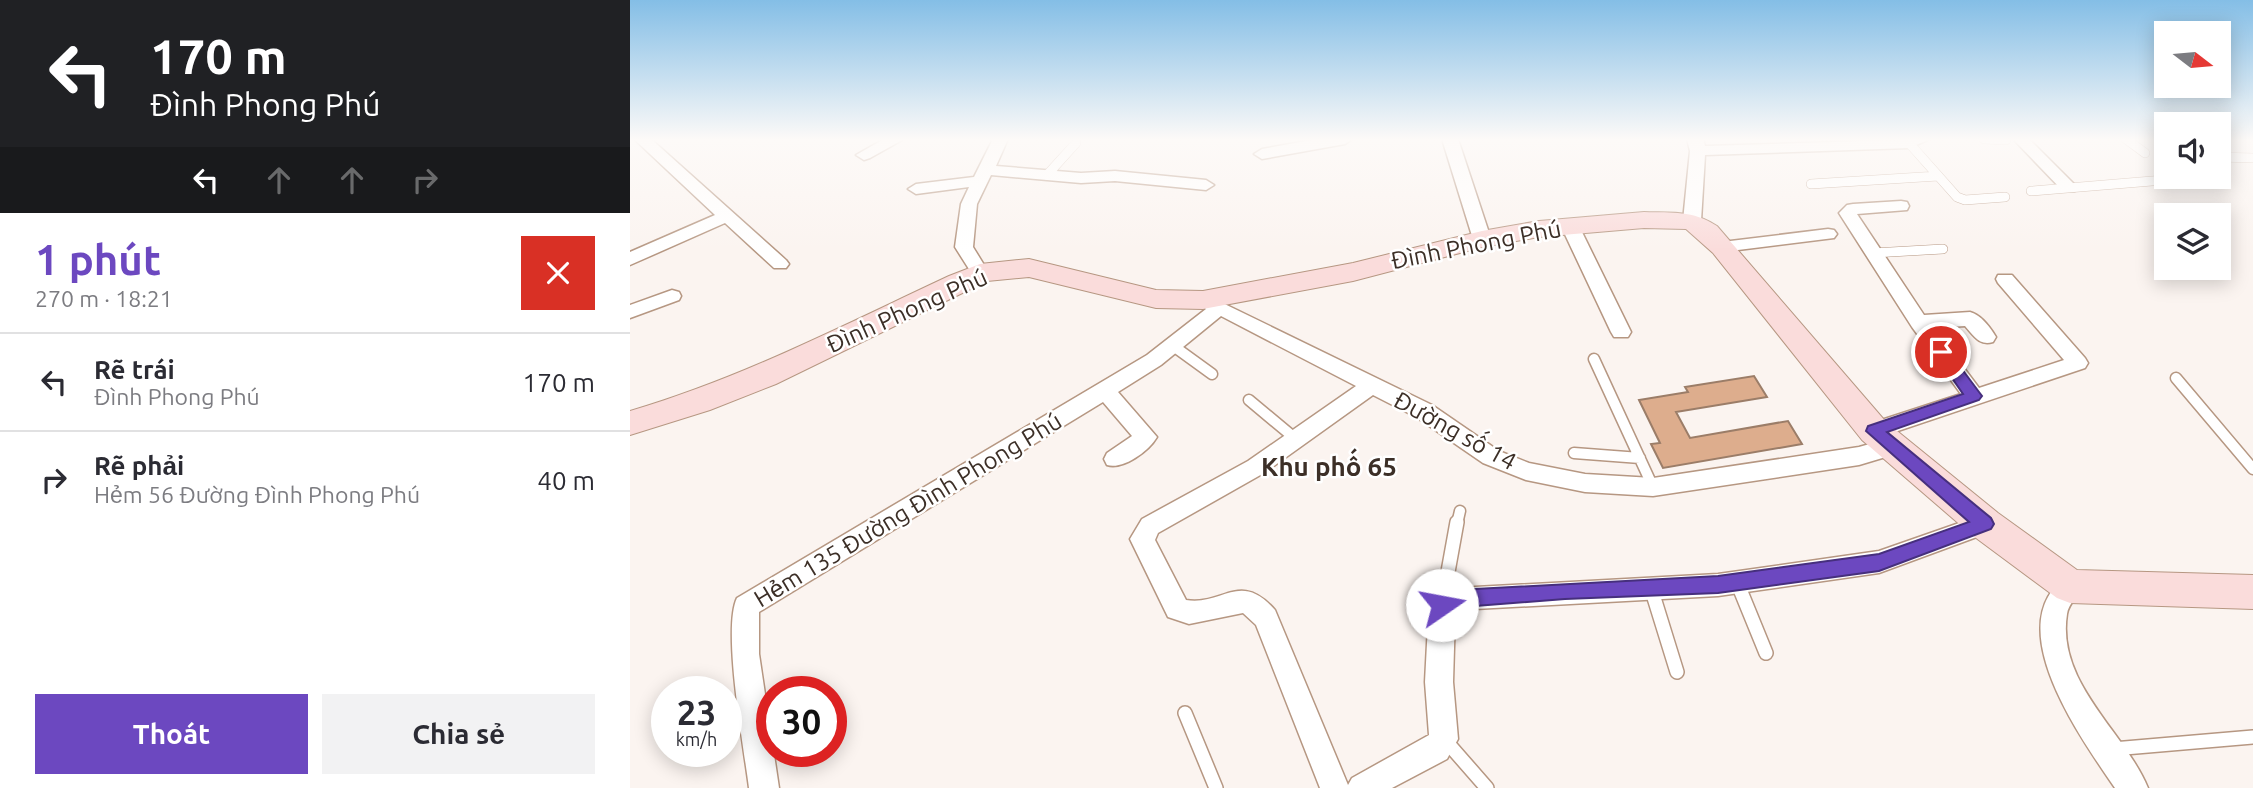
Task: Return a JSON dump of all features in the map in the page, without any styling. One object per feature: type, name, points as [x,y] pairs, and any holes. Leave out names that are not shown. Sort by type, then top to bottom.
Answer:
[{"type":"street","points":[[681,176],[780,264]]},
{"type":"street","points":[[916,189],[977,176]]},
{"type":"street","points":[[980,274],[964,247],[969,204],[981,176]]},
{"type":"street","points":[[1056,176],[1081,178],[1115,176],[1206,186]]},
{"type":"street","points":[[1462,176],[1482,239]]},
{"type":"street","points":[[1695,176],[1692,221],[1708,232],[1722,247],[1883,439],[1984,524],[2070,586],[2253,592]]},
{"type":"street","points":[[2057,176],[2069,188]]},
{"type":"street","points":[[1901,206],[1849,210],[1849,215],[1919,323],[1974,396]]},
{"type":"street","points":[[630,259],[725,217]]},
{"type":"street","name":"Đình Phong Phú","points":[[630,423],[699,402],[765,376],[980,274],[1008,268],[1052,271],[1156,299],[1211,304],[1482,239],[1570,226],[1644,220],[1692,221]]},
{"type":"street","points":[[1570,226],[1621,332]]},
{"type":"street","points":[[1722,247],[1828,234]]},
{"type":"street","name":"Đường số 14","points":[[1211,304],[1424,411],[1491,457],[1527,471],[1585,483],[1653,487],[1859,456],[1883,439],[1974,396],[2078,363],[2006,279]]},
{"type":"street","points":[[630,312],[672,296]]},
{"type":"street","name":"Hẻm 135 Đường Đình Phong Phú","points":[[764,788],[746,654],[746,606],[1105,391],[1172,345],[1211,304]]},
{"type":"street","points":[[1919,323],[1970,319],[1986,337]]},
{"type":"street","points":[[1335,788],[1266,618],[1258,606],[1246,600],[1199,612],[1187,613],[1177,609],[1142,539],[1150,526],[1256,467],[1372,385]]},
{"type":"street","points":[[1105,391],[1146,437],[1115,459]]},
{"type":"street","points":[[1362,788],[1437,749],[1444,740],[1439,682],[1442,605],[1475,598],[1737,582],[1879,562],[1984,524]]},
{"type":"street","points":[[2070,586],[2054,612],[2055,645],[2069,684],[2133,788]]},
{"type":"lane","points":[[1811,184],[1938,176],[1960,199],[2005,197]]},
{"type":"lane","points":[[2031,191],[2154,181]]},
{"type":"lane","points":[[1873,253],[1943,249]]},
{"type":"lane","points":[[1172,345],[1212,374]]},
{"type":"lane","points":[[1594,359],[1653,487]]},
{"type":"lane","points":[[2176,378],[2253,469]]},
{"type":"lane","points":[[1249,400],[1297,440]]},
{"type":"lane","points":[[1574,453],[1640,458]]},
{"type":"lane","points":[[1442,605],[1447,567],[1460,511]]},
{"type":"lane","points":[[1737,582],[1766,653]]},
{"type":"lane","points":[[1651,588],[1677,672]]},
{"type":"lane","points":[[1185,713],[1216,788]]},
{"type":"lane","points":[[2107,749],[2253,737]]},
{"type":"lane","points":[[1444,740],[1487,788]]},
{"type":"building","points":[[1754,376],[1767,397],[1676,412],[1690,438],[1788,421],[1802,444],[1663,468],[1651,444],[1660,443],[1639,400],[1688,392],[1685,387]]},
{"type":"district","name":"Khu phố 65","points":[[1329,467]]},
{"type":"route","points":[[1442,605],[1475,598],[1565,591],[1718,585],[1879,562],[1984,524],[1874,431],[1974,396],[1941,352]]}]
